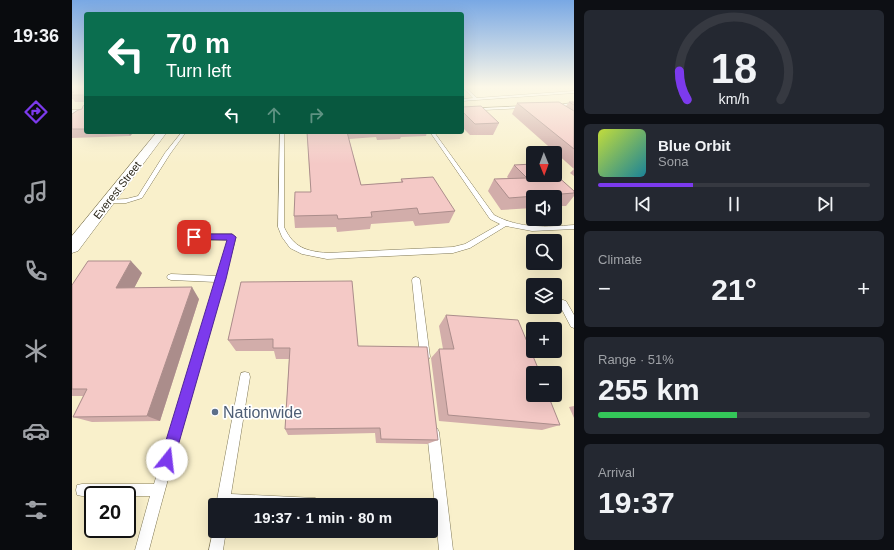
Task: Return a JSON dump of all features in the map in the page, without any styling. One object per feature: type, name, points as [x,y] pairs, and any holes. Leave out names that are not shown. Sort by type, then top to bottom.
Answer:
[{"type":"street","points":[[72,113],[84,113]]},
{"type":"street","name":"Everest Street","points":[[72,247],[160,134]]},
{"type":"lane","points":[[107,202],[126,201],[140,197],[168,152],[182,134]]},
{"type":"lane","points":[[282,134],[281,226],[285,238],[294,247],[308,255],[327,256],[452,250],[467,246],[504,225]]},
{"type":"lane","points":[[433,134],[492,217],[504,225],[538,229],[574,227]]},
{"type":"lane","points":[[142,550],[158,490],[221,279],[232,237],[182,237]]},
{"type":"lane","points":[[170,277],[221,279]]},
{"type":"lane","points":[[416,280],[426,366]]},
{"type":"lane","points":[[563,304],[574,324]]},
{"type":"lane","points":[[225,498],[245,377]]},
{"type":"lane","points":[[432,420],[436,498]]},
{"type":"lane","points":[[82,490],[158,490]]},
{"type":"lane","points":[[438,516],[446,550]]},
{"type":"lane","points":[[216,550],[218,538]]},
{"type":"building","points":[[84,113],[84,129],[72,129],[72,114]]},
{"type":"building","points":[[464,113],[488,113],[499,123],[475,124]]},
{"type":"building","points":[[529,113],[574,113],[574,149]]},
{"type":"building","points":[[307,134],[348,134],[361,185],[403,182],[401,179],[433,177],[455,211],[419,214],[417,208],[371,212],[372,217],[338,219],[337,215],[294,216],[295,192],[311,192]]},
{"type":"building","points":[[526,164],[526,177],[514,165]]},
{"type":"building","points":[[526,178],[526,182],[562,182],[562,180],[574,191],[574,193],[562,194],[562,190],[526,190],[526,197],[509,198],[494,179]]},
{"type":"building","points":[[88,261],[131,261],[116,288],[192,287],[147,416],[73,417],[87,389],[72,389],[72,285]]},
{"type":"building","points":[[352,281],[358,346],[427,347],[438,440],[381,439],[380,428],[285,429],[290,348],[273,348],[273,339],[228,340],[241,282]]},
{"type":"building","points":[[446,315],[518,320],[526,339],[526,358],[534,358],[537,366],[526,366],[526,402],[551,402],[560,425],[448,415],[439,349],[454,349]]},
{"type":"place","name":"Nationwide","points":[[215,412]]},
{"type":"route","points":[[167,460],[232,237],[194,237]]}]
